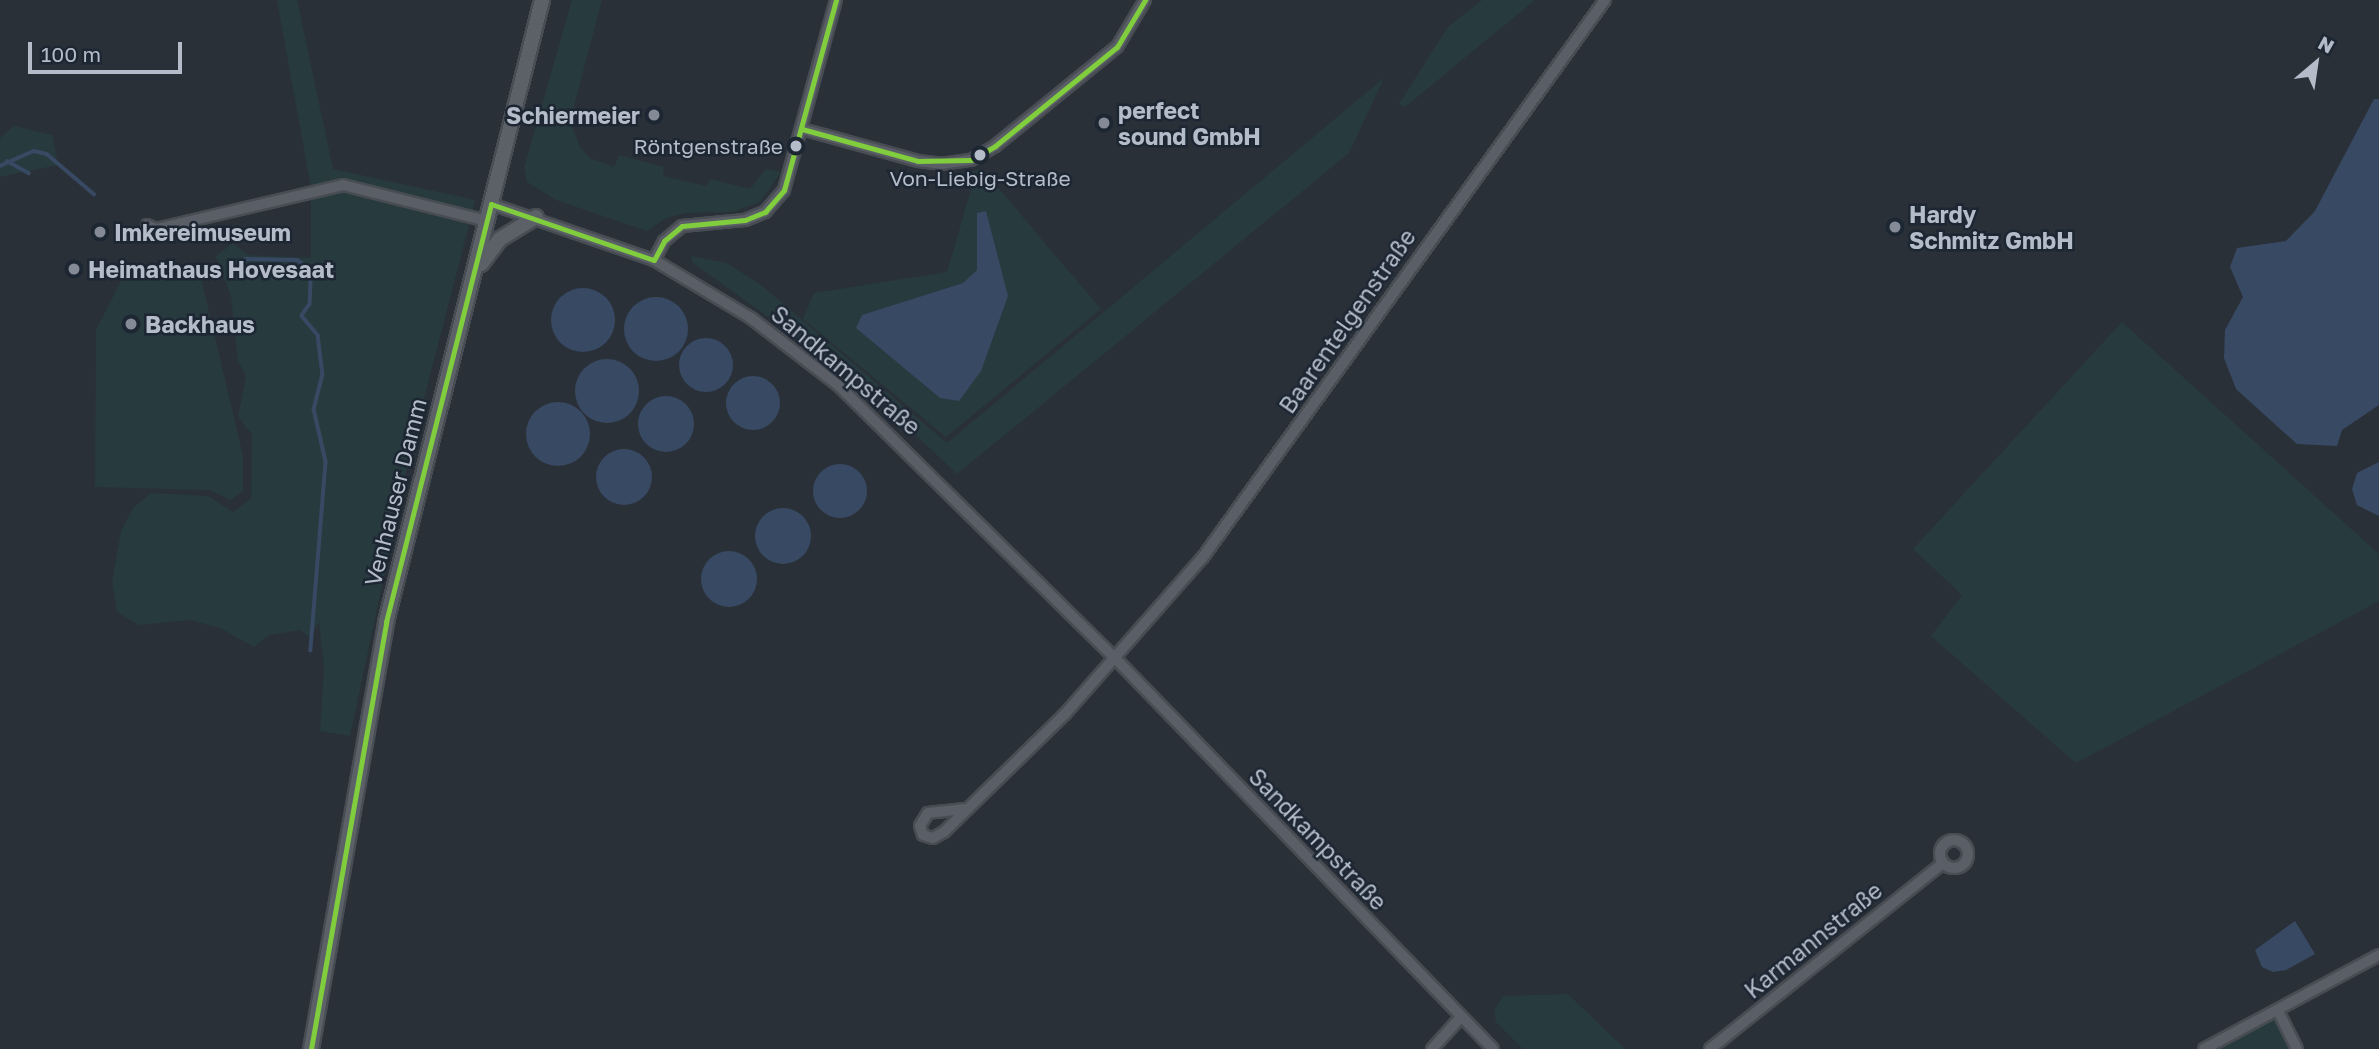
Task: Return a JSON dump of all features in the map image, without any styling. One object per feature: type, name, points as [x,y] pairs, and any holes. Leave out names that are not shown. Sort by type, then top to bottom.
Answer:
[{"type":"main road","name":"Venhauser Damm","points":[[311,1049],[386,622],[542,0]]},
{"type":"main road","points":[[466,304],[489,250],[536,217]]},
{"type":"street","points":[[654,260],[664,241],[682,226],[745,220],[765,212],[784,190],[836,0]]},
{"type":"street","points":[[802,129],[918,161],[941,164],[971,160],[995,146],[1117,47],[1145,0]]},
{"type":"street","name":"Baarentelgenstraße","points":[[1114,657],[1228,523],[1605,0]]},
{"type":"street","points":[[147,225],[156,229],[342,185],[487,221]]},
{"type":"street","name":"Sandkampstraße","points":[[491,204],[536,217],[654,260],[785,341],[930,472],[1114,657],[1493,1049]]},
{"type":"street","points":[[965,809],[1065,714],[1114,657]]},
{"type":"street","name":"Karmannstraße","points":[[1710,1049],[1943,863]]},
{"type":"street","points":[[2204,1049],[2379,955]]},
{"type":"street","points":[[2278,1011],[2297,1049]]},
{"type":"street","points":[[1432,1049],[1461,1017]]},
{"type":"green space","points":[[277,0],[297,0],[333,169],[475,200],[472,214],[331,183],[311,187]]},
{"type":"green space","points":[[572,0],[602,0],[570,121],[580,147],[590,158],[614,167],[619,155],[664,167],[663,176],[706,186],[710,179],[750,189],[766,169],[781,172],[760,202],[732,212],[686,213],[666,218],[647,231],[556,200],[527,182],[524,168]]},
{"type":"green space","points":[[1482,0],[1535,0],[1405,107],[1399,104],[1448,27]]},
{"type":"green space","points":[[1384,78],[1349,153],[957,474],[865,387],[692,262],[691,256],[727,263],[761,285],[947,443]]},
{"type":"green space","points":[[14,126],[52,135],[58,165],[0,177],[0,138]]},
{"type":"green space","points":[[982,169],[1101,309],[946,437],[803,319],[814,293],[947,272],[973,183],[970,172]],"holes":[[[978,246],[981,371],[856,328],[863,315],[963,283],[977,270]]]},
{"type":"green space","points":[[339,191],[470,221],[411,449],[350,736],[320,731],[324,668],[319,622],[310,637],[300,630],[269,635],[254,647],[220,628],[190,620],[139,625],[117,612],[112,582],[121,531],[133,508],[151,493],[208,496],[233,512],[251,499],[252,434],[238,417],[246,376],[238,361],[231,296],[216,257],[232,243],[248,255],[311,258],[311,197]]},
{"type":"green space","points":[[198,265],[243,456],[243,491],[230,500],[210,490],[95,487],[96,330],[123,277]]},
{"type":"green space","points":[[2122,322],[2379,554],[2379,601],[2076,763],[1931,636],[1962,595],[1913,549]]},
{"type":"green space","points":[[1568,994],[1625,1049],[1523,1049],[1496,1022],[1494,1011],[1503,996]]},
{"type":"green space","points":[[2276,1017],[2292,1049],[2219,1049]]},
{"type":"water","points":[[2374,99],[2379,99],[2379,405],[2342,430],[2337,446],[2297,444],[2236,389],[2224,358],[2225,330],[2243,297],[2230,267],[2237,248],[2286,241],[2315,211]]},
{"type":"water","points":[[986,211],[1008,296],[981,371],[959,401],[940,398],[856,328],[862,315],[963,283],[977,270],[977,213]]},
{"type":"water","points":[[577,288],[589,288],[606,297],[613,308],[613,332],[606,343],[589,352],[577,352],[565,347],[556,338],[551,326],[551,314],[556,302],[565,293]]},
{"type":"water","points":[[650,297],[662,297],[679,306],[686,317],[686,341],[679,352],[662,361],[650,361],[638,356],[629,347],[624,335],[624,323],[629,311],[638,302]]},
{"type":"water","points":[[706,338],[725,346],[733,365],[725,384],[706,392],[687,384],[679,365],[687,346]]},
{"type":"water","points":[[607,359],[619,361],[630,368],[637,379],[637,403],[630,414],[619,421],[607,423],[595,421],[584,414],[577,403],[575,391],[577,379],[584,368],[595,361]]},
{"type":"water","points":[[753,376],[772,384],[780,403],[772,422],[753,430],[734,422],[726,403],[734,384]]},
{"type":"water","points":[[666,396],[677,398],[686,404],[692,413],[692,435],[686,444],[677,450],[666,452],[655,450],[646,444],[640,435],[638,424],[640,413],[646,404],[655,398]]},
{"type":"water","points":[[558,402],[570,404],[581,411],[588,422],[588,446],[581,457],[570,464],[558,466],[546,464],[535,457],[528,446],[526,434],[528,422],[535,411],[546,404]]},
{"type":"water","points":[[624,449],[635,451],[644,457],[650,466],[650,488],[644,497],[635,503],[624,505],[613,503],[604,497],[598,488],[596,477],[598,466],[604,457],[613,451]]},
{"type":"water","points":[[2379,462],[2379,516],[2357,505],[2352,489],[2357,473]]},
{"type":"water","points":[[840,464],[859,472],[867,491],[859,510],[840,518],[821,510],[813,491],[821,472]]},
{"type":"water","points":[[783,508],[794,510],[803,516],[809,525],[809,547],[803,556],[794,562],[783,564],[772,562],[763,556],[757,547],[755,536],[757,525],[763,516],[772,510]]},
{"type":"water","points":[[729,551],[740,553],[749,559],[755,568],[755,590],[749,599],[740,605],[729,607],[718,605],[709,599],[703,590],[701,579],[703,568],[709,559],[718,553]]},
{"type":"water","points":[[2295,921],[2315,954],[2286,970],[2273,972],[2262,967],[2255,950]]},
{"type":"waterway","points":[[0,166],[34,151],[47,154],[94,194]]},
{"type":"waterway","points":[[7,161],[29,173]]},
{"type":"waterway","points":[[245,259],[297,260],[308,267],[311,280],[310,304],[302,316],[318,335],[323,374],[314,409],[326,462],[311,650]]},
{"type":"transit line","points":[[311,1049],[386,622],[491,204],[654,260],[664,241],[682,226],[745,220],[765,212],[784,190],[836,0]]},
{"type":"transit line","points":[[802,129],[918,161],[971,160],[995,146],[1117,47],[1145,0]]},
{"type":"place","name":"Schiermeier","points":[[654,115]]},
{"type":"place","name":"perfect sound GmbH","points":[[1104,123]]},
{"type":"place","name":"Röntgenstraße","points":[[796,146]]},
{"type":"place","name":"Von-Liebig-Straße","points":[[980,155]]},
{"type":"place","name":"Hardy Schmitz GmbH","points":[[1895,227]]},
{"type":"place","name":"Imkereimuseum","points":[[100,232]]},
{"type":"place","name":"Heimathaus Hovesaat","points":[[74,269]]},
{"type":"place","name":"Backhaus","points":[[131,324]]}]
